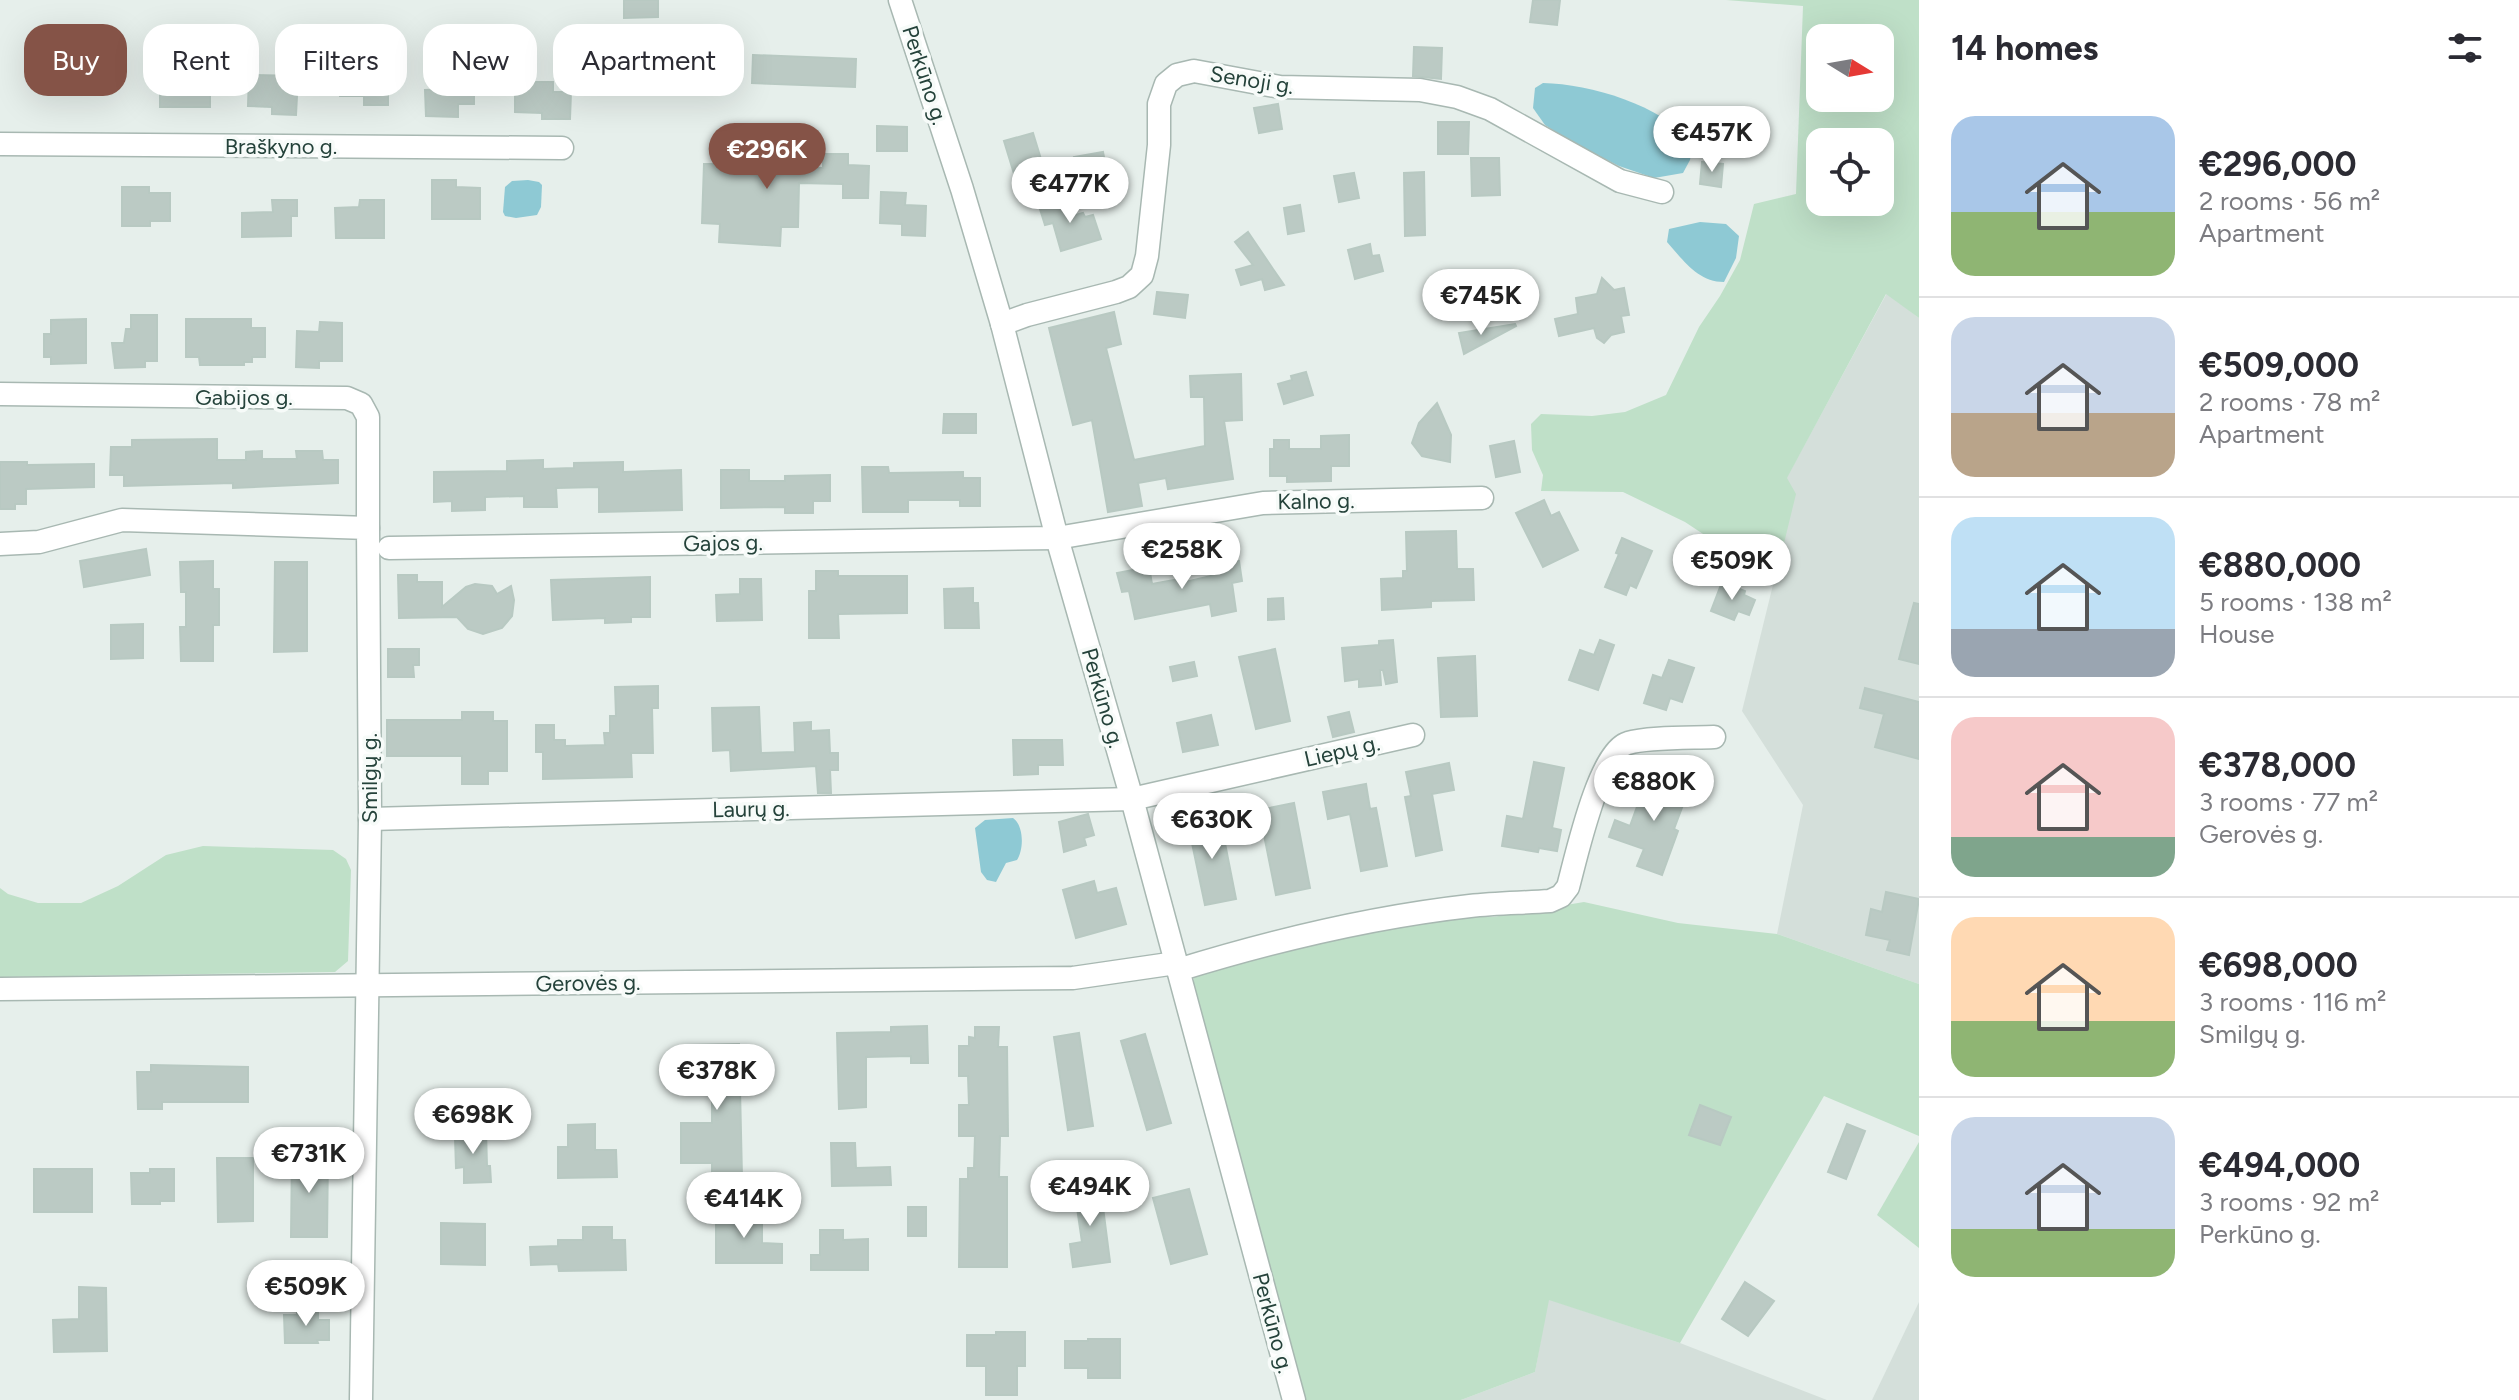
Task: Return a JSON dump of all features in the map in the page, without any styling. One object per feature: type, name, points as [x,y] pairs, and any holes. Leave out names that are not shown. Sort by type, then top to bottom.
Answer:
[{"type":"street","name":"Perkūno g.","points":[[900,0],[1002,324],[1057,538],[1132,799],[1294,1400]]},
{"type":"street","name":"Senoji g.","points":[[1002,324],[1116,292],[1129,287],[1142,275],[1147,256],[1159,145],[1159,104],[1166,84],[1177,75],[1194,71],[1280,87],[1420,90],[1457,97],[1490,109],[1620,181],[1662,192]]},
{"type":"street","name":"Braškyno g.","points":[[0,144],[562,148]]},
{"type":"street","name":"Gabijos g.","points":[[0,394],[347,398],[361,404],[368,417],[368,528]]},
{"type":"street","name":"Kalno g.","points":[[1057,538],[1263,503],[1482,498]]},
{"type":"street","points":[[0,544],[39,542],[122,520],[368,528]]},
{"type":"street","name":"Smilgų g.","points":[[361,1400],[370,819],[368,528]]},
{"type":"street","name":"Gajos g.","points":[[389,548],[1057,538]]},
{"type":"street","name":"Liepų g.","points":[[1132,799],[1413,735]]},
{"type":"street","name":"Gerovės g.","points":[[0,989],[1073,978],[1177,967],[1415,914],[1473,905],[1550,901],[1561,896],[1568,887],[1601,777],[1615,750],[1627,743],[1714,737]]},
{"type":"street","name":"Laurų g.","points":[[370,819],[1132,799]]},
{"type":"shaded area","points":[[1887,293],[1919,318],[1919,984],[1777,934],[1803,805],[1742,711],[1795,495],[1786,479]]},
{"type":"shaded area","points":[[1548,1299],[1680,1343],[1827,1400],[1461,1400],[1535,1372]]},
{"type":"shaded area","points":[[1919,1302],[1919,1400],[1872,1400]]},
{"type":"green space","points":[[1726,0],[1919,0],[1919,318],[1886,294],[1787,478],[1796,494],[1776,576],[1759,571],[1685,522],[1623,492],[1541,491],[1543,475],[1532,450],[1531,424],[1541,414],[1592,416],[1625,412],[1666,395],[1699,327],[1740,260],[1754,204],[1796,194],[1803,6]]},
{"type":"green space","points":[[203,846],[333,850],[346,859],[351,870],[348,961],[335,972],[0,977],[0,888],[8,894],[38,903],[81,903],[118,886],[166,855]]},
{"type":"green space","points":[[1584,902],[1678,923],[1777,934],[1919,984],[1919,1136],[1824,1096],[1680,1343],[1549,1300],[1535,1372],[1461,1400],[1303,1400],[1192,989],[1195,971],[1402,922],[1466,915],[1493,917]]},
{"type":"green space","points":[[1919,1142],[1919,1248],[1877,1215]]},
{"type":"water","points":[[1543,83],[1603,92],[1663,118],[1693,143],[1690,160],[1683,173],[1654,178],[1619,166],[1545,125],[1533,108],[1535,88]]},
{"type":"water","points":[[528,180],[542,185],[541,207],[537,215],[505,216],[505,187],[512,181]]},
{"type":"water","points":[[1700,222],[1726,224],[1739,236],[1736,258],[1724,282],[1699,274],[1667,242],[1669,229]]},
{"type":"water","points":[[1013,818],[1021,832],[1022,844],[1017,860],[1006,863],[996,882],[987,880],[981,872],[975,828],[985,820]]},
{"type":"building","points":[[624,0],[658,0],[658,17],[624,18]]},
{"type":"building","points":[[1533,0],[1560,0],[1557,25],[1530,22]]},
{"type":"building","points":[[1414,47],[1442,48],[1441,79],[1413,76]]},
{"type":"building","points":[[753,55],[856,59],[855,87],[752,83]]},
{"type":"building","points":[[259,75],[275,76],[275,96],[297,96],[296,115],[272,114],[272,107],[248,106],[248,96],[259,96]]},
{"type":"building","points":[[537,82],[553,82],[553,96],[571,96],[570,119],[542,119],[542,113],[515,112],[515,96],[537,96]]},
{"type":"building","points":[[160,96],[210,96],[210,107],[160,107]]},
{"type":"building","points":[[364,96],[388,96],[388,105],[364,105]]},
{"type":"building","points":[[425,96],[474,96],[474,104],[458,104],[458,117],[426,116]]},
{"type":"building","points":[[1278,104],[1282,129],[1259,133],[1254,108]]},
{"type":"building","points":[[1438,122],[1469,122],[1468,154],[1438,154]]},
{"type":"building","points":[[877,126],[907,127],[907,151],[877,151]]},
{"type":"building","points":[[1033,133],[1044,169],[1015,177],[1004,141]]},
{"type":"building","points":[[722,145],[784,146],[783,167],[823,168],[823,154],[848,154],[848,165],[869,166],[868,198],[843,198],[843,184],[799,183],[798,227],[781,227],[780,246],[719,242],[720,224],[702,223],[704,164],[721,164]]},
{"type":"building","points":[[1103,152],[1108,178],[1079,183],[1074,157]]},
{"type":"building","points":[[1471,158],[1499,158],[1500,195],[1472,196]]},
{"type":"building","points":[[1702,162],[1723,164],[1721,187],[1700,184]]},
{"type":"building","points":[[1424,172],[1425,235],[1405,236],[1404,173]]},
{"type":"building","points":[[1354,173],[1359,198],[1339,202],[1334,176]]},
{"type":"building","points":[[432,180],[456,180],[456,187],[480,188],[480,219],[432,219]]},
{"type":"building","points":[[122,187],[149,187],[149,193],[170,193],[170,221],[150,221],[150,226],[122,226]]},
{"type":"building","points":[[881,192],[906,193],[905,205],[926,206],[925,236],[902,235],[902,224],[880,223]]},
{"type":"building","points":[[1066,198],[1072,216],[1083,213],[1085,217],[1093,215],[1101,239],[1061,251],[1053,223],[1045,225],[1039,206]]},
{"type":"building","points":[[272,200],[297,200],[297,216],[291,216],[291,236],[242,237],[242,213],[273,212]]},
{"type":"building","points":[[360,200],[384,200],[384,238],[336,238],[335,208],[359,207]]},
{"type":"building","points":[[1300,205],[1304,231],[1288,234],[1284,208]]},
{"type":"building","points":[[1248,232],[1284,285],[1265,290],[1262,279],[1241,285],[1236,270],[1253,265],[1235,242]]},
{"type":"building","points":[[1370,244],[1372,256],[1379,255],[1383,271],[1355,279],[1348,250]]},
{"type":"building","points":[[1602,278],[1614,290],[1624,288],[1629,315],[1621,316],[1624,332],[1611,335],[1604,343],[1597,338],[1594,328],[1559,336],[1555,319],[1578,314],[1576,298],[1597,294]]},
{"type":"building","points":[[1157,292],[1188,295],[1185,318],[1154,314]]},
{"type":"building","points":[[1114,312],[1121,344],[1106,348],[1134,460],[1205,446],[1204,397],[1191,397],[1190,376],[1241,374],[1242,420],[1224,421],[1233,479],[1168,489],[1166,478],[1138,483],[1142,506],[1108,512],[1092,420],[1073,425],[1049,328]]},
{"type":"building","points":[[131,315],[157,315],[157,361],[145,361],[145,367],[115,368],[112,343],[124,343],[126,329],[131,329]]},
{"type":"building","points":[[86,319],[86,363],[51,364],[51,357],[44,357],[44,334],[51,334],[51,320]]},
{"type":"building","points":[[186,319],[251,319],[251,328],[265,328],[265,357],[252,357],[252,362],[244,362],[244,365],[200,365],[199,357],[186,357]]},
{"type":"building","points":[[320,322],[342,323],[342,361],[319,361],[319,368],[296,367],[297,331],[319,332]]},
{"type":"building","points":[[1516,326],[1464,354],[1459,333]]},
{"type":"building","points":[[1306,372],[1313,395],[1284,404],[1278,384]]},
{"type":"building","points":[[1437,403],[1451,435],[1450,462],[1422,456],[1412,443],[1419,423]]},
{"type":"building","points":[[944,414],[976,414],[976,433],[943,433]]},
{"type":"building","points":[[1349,435],[1349,466],[1331,466],[1331,481],[1287,482],[1287,476],[1270,476],[1270,449],[1274,449],[1274,440],[1289,440],[1289,449],[1321,449],[1321,436]]},
{"type":"building","points":[[217,439],[217,460],[246,460],[246,452],[262,451],[262,459],[297,459],[296,451],[322,451],[323,460],[338,460],[338,483],[233,488],[233,483],[124,486],[124,475],[110,475],[111,447],[132,447],[132,440]]},
{"type":"building","points":[[1514,441],[1520,472],[1496,477],[1490,446]]},
{"type":"building","points":[[543,460],[543,469],[574,468],[574,463],[623,462],[623,472],[681,470],[682,510],[599,512],[599,487],[556,488],[557,507],[524,507],[524,496],[485,497],[485,510],[452,511],[452,501],[434,502],[434,472],[507,471],[507,461]]},
{"type":"building","points":[[0,462],[27,462],[27,465],[94,464],[94,487],[26,489],[26,504],[15,504],[15,509],[0,509]]},
{"type":"building","points":[[862,467],[888,467],[889,473],[963,472],[963,478],[980,478],[980,506],[960,506],[960,500],[908,500],[908,512],[863,512]]},
{"type":"building","points":[[721,470],[749,470],[749,481],[785,481],[785,476],[830,475],[830,501],[813,501],[813,513],[785,513],[785,507],[721,508]]},
{"type":"building","points":[[1544,500],[1551,516],[1559,512],[1578,550],[1543,567],[1516,513]]},
{"type":"building","points":[[1456,531],[1457,569],[1473,569],[1474,600],[1431,601],[1431,607],[1382,610],[1381,579],[1403,578],[1403,571],[1407,571],[1406,532]]},
{"type":"building","points":[[1622,538],[1652,551],[1636,588],[1630,585],[1626,595],[1605,587],[1619,554],[1616,553]]},
{"type":"building","points":[[146,549],[150,575],[84,587],[80,561]]},
{"type":"building","points":[[213,561],[213,589],[219,589],[219,625],[213,625],[213,661],[181,661],[180,627],[186,627],[186,592],[181,592],[180,562]]},
{"type":"building","points":[[1239,561],[1242,581],[1232,583],[1236,611],[1212,616],[1210,604],[1135,619],[1129,591],[1122,592],[1117,573],[1149,567],[1152,584],[1180,579],[1181,583],[1211,576],[1209,566]]},
{"type":"building","points":[[275,562],[307,562],[307,651],[274,652]]},
{"type":"building","points":[[816,571],[838,571],[838,576],[907,576],[907,613],[838,614],[839,638],[809,638],[809,591],[816,591]]},
{"type":"building","points":[[398,575],[417,575],[417,582],[442,582],[442,607],[466,587],[475,584],[492,586],[497,594],[511,586],[514,600],[512,616],[502,628],[483,634],[468,629],[457,617],[399,618]]},
{"type":"building","points":[[650,577],[650,617],[631,617],[631,622],[605,623],[605,618],[553,620],[551,580]]},
{"type":"building","points":[[740,579],[761,579],[762,620],[717,621],[716,595],[740,594]]},
{"type":"building","points":[[1722,582],[1745,591],[1744,595],[1755,600],[1749,615],[1738,611],[1734,620],[1711,611]]},
{"type":"building","points":[[973,588],[973,603],[978,603],[979,628],[945,628],[944,589]]},
{"type":"building","points":[[1283,598],[1284,619],[1268,620],[1268,599]]},
{"type":"building","points":[[1914,603],[1919,604],[1919,664],[1899,659]]},
{"type":"building","points":[[143,624],[143,658],[111,659],[111,625]]},
{"type":"building","points":[[1393,640],[1397,682],[1386,684],[1383,670],[1380,670],[1381,685],[1359,687],[1359,679],[1345,681],[1342,648],[1379,645],[1379,641]]},
{"type":"building","points":[[1600,640],[1614,645],[1598,690],[1569,680],[1580,650],[1594,655]]},
{"type":"building","points":[[388,649],[419,649],[419,665],[413,665],[414,677],[388,677]]},
{"type":"building","points":[[1275,649],[1290,721],[1256,729],[1239,657]]},
{"type":"building","points":[[1475,656],[1477,716],[1441,717],[1438,658]]},
{"type":"building","points":[[1669,660],[1694,668],[1682,702],[1670,698],[1666,710],[1644,703],[1653,675],[1662,678]]},
{"type":"building","points":[[1194,662],[1197,676],[1173,681],[1170,667]]},
{"type":"building","points":[[658,686],[658,708],[652,708],[653,753],[631,753],[632,777],[543,779],[543,752],[536,752],[536,725],[554,725],[554,740],[565,740],[565,746],[605,745],[604,733],[610,733],[610,716],[616,716],[615,687]]},
{"type":"building","points":[[1865,688],[1919,702],[1919,759],[1875,747],[1884,714],[1860,708]]},
{"type":"building","points":[[759,707],[761,753],[795,752],[794,723],[811,722],[811,731],[829,730],[830,753],[838,753],[838,770],[830,770],[831,793],[818,793],[816,766],[731,771],[730,750],[713,751],[712,708]]},
{"type":"building","points":[[462,712],[493,712],[493,721],[507,721],[507,771],[488,771],[488,784],[462,784],[462,756],[387,756],[387,720],[462,720]]},
{"type":"building","points":[[1349,712],[1354,732],[1333,737],[1328,717]]},
{"type":"building","points":[[1211,715],[1218,745],[1183,752],[1177,723]]},
{"type":"building","points":[[1013,740],[1062,740],[1063,765],[1038,765],[1038,774],[1014,775]]},
{"type":"building","points":[[1534,762],[1564,768],[1552,828],[1561,830],[1557,851],[1539,848],[1538,852],[1502,846],[1507,816],[1523,819]]},
{"type":"building","points":[[1449,763],[1454,790],[1432,794],[1442,850],[1416,856],[1405,797],[1411,796],[1406,772]]},
{"type":"building","points":[[1658,775],[1690,786],[1662,875],[1637,866],[1644,849],[1609,837],[1615,820],[1630,826],[1646,782],[1654,785]]},
{"type":"building","points":[[1366,784],[1370,809],[1376,808],[1387,866],[1361,871],[1350,814],[1328,819],[1323,792]]},
{"type":"building","points":[[1294,803],[1310,888],[1276,895],[1259,810]]},
{"type":"building","points":[[1088,814],[1094,835],[1084,838],[1086,845],[1064,852],[1059,822]]},
{"type":"building","points":[[1220,818],[1236,899],[1205,905],[1188,824]]},
{"type":"building","points":[[1094,881],[1097,893],[1116,888],[1126,924],[1076,938],[1063,890]]},
{"type":"building","points":[[1886,892],[1919,899],[1909,955],[1887,950],[1890,940],[1866,935],[1871,909],[1882,912]]},
{"type":"building","points":[[927,1026],[928,1063],[911,1063],[911,1056],[866,1057],[866,1107],[839,1109],[837,1033],[891,1032],[891,1027]]},
{"type":"building","points":[[975,1027],[999,1027],[998,1047],[1007,1047],[1008,1136],[1000,1136],[999,1177],[1007,1177],[1007,1267],[959,1267],[960,1179],[968,1179],[968,1168],[974,1168],[975,1136],[959,1136],[959,1105],[969,1105],[968,1076],[959,1076],[959,1046],[969,1046],[969,1037],[975,1038]]},
{"type":"building","points":[[1079,1033],[1093,1126],[1068,1130],[1054,1037]]},
{"type":"building","points":[[1145,1034],[1171,1123],[1147,1130],[1121,1041]]},
{"type":"building","points":[[739,1044],[742,1177],[712,1177],[712,1163],[681,1163],[681,1123],[712,1123],[712,1083],[698,1083],[698,1064],[689,1064],[689,1045]]},
{"type":"building","points":[[151,1065],[248,1067],[248,1102],[162,1102],[162,1109],[138,1109],[137,1072],[151,1072]]},
{"type":"building","points":[[1700,1105],[1731,1117],[1720,1145],[1689,1135]]},
{"type":"building","points":[[595,1124],[595,1150],[616,1150],[617,1177],[558,1178],[558,1147],[568,1147],[568,1125]]},
{"type":"building","points":[[1847,1124],[1865,1131],[1846,1179],[1828,1172]]},
{"type":"building","points":[[463,1130],[486,1130],[487,1166],[490,1166],[491,1182],[464,1183],[464,1167],[456,1168],[455,1137],[463,1137]]},
{"type":"building","points":[[831,1143],[855,1143],[856,1168],[890,1167],[891,1185],[832,1186]]},
{"type":"building","points":[[292,1153],[328,1154],[327,1237],[291,1237]]},
{"type":"building","points":[[217,1158],[253,1158],[253,1221],[218,1222]]},
{"type":"building","points":[[34,1169],[92,1169],[92,1212],[34,1212]]},
{"type":"building","points":[[150,1169],[174,1169],[174,1201],[132,1204],[131,1173],[150,1173]]},
{"type":"building","points":[[1100,1184],[1110,1262],[1073,1267],[1070,1244],[1082,1242],[1074,1187]]},
{"type":"building","points":[[1189,1189],[1207,1254],[1171,1264],[1153,1198]]},
{"type":"building","points":[[908,1207],[926,1207],[926,1236],[908,1236]]},
{"type":"building","points":[[716,1213],[762,1213],[762,1243],[782,1244],[782,1263],[716,1263]]},
{"type":"building","points":[[441,1223],[485,1224],[485,1265],[441,1264]]},
{"type":"building","points":[[583,1227],[612,1227],[612,1240],[625,1240],[626,1270],[559,1271],[558,1264],[531,1265],[530,1247],[558,1246],[558,1240],[583,1240]]},
{"type":"building","points":[[820,1230],[843,1230],[843,1240],[868,1239],[868,1270],[811,1270],[811,1255],[820,1255]]},
{"type":"building","points":[[1745,1282],[1774,1301],[1748,1336],[1722,1319]]},
{"type":"building","points":[[79,1287],[106,1288],[107,1351],[54,1352],[53,1320],[79,1319]]},
{"type":"building","points":[[297,1311],[318,1311],[318,1320],[329,1320],[329,1340],[285,1343],[284,1315],[297,1315]]},
{"type":"building","points":[[996,1332],[1025,1332],[1025,1366],[1017,1366],[1017,1395],[986,1395],[986,1366],[967,1366],[967,1335],[996,1335]]},
{"type":"building","points":[[1120,1339],[1120,1378],[1088,1378],[1088,1368],[1065,1368],[1065,1341]]}]
